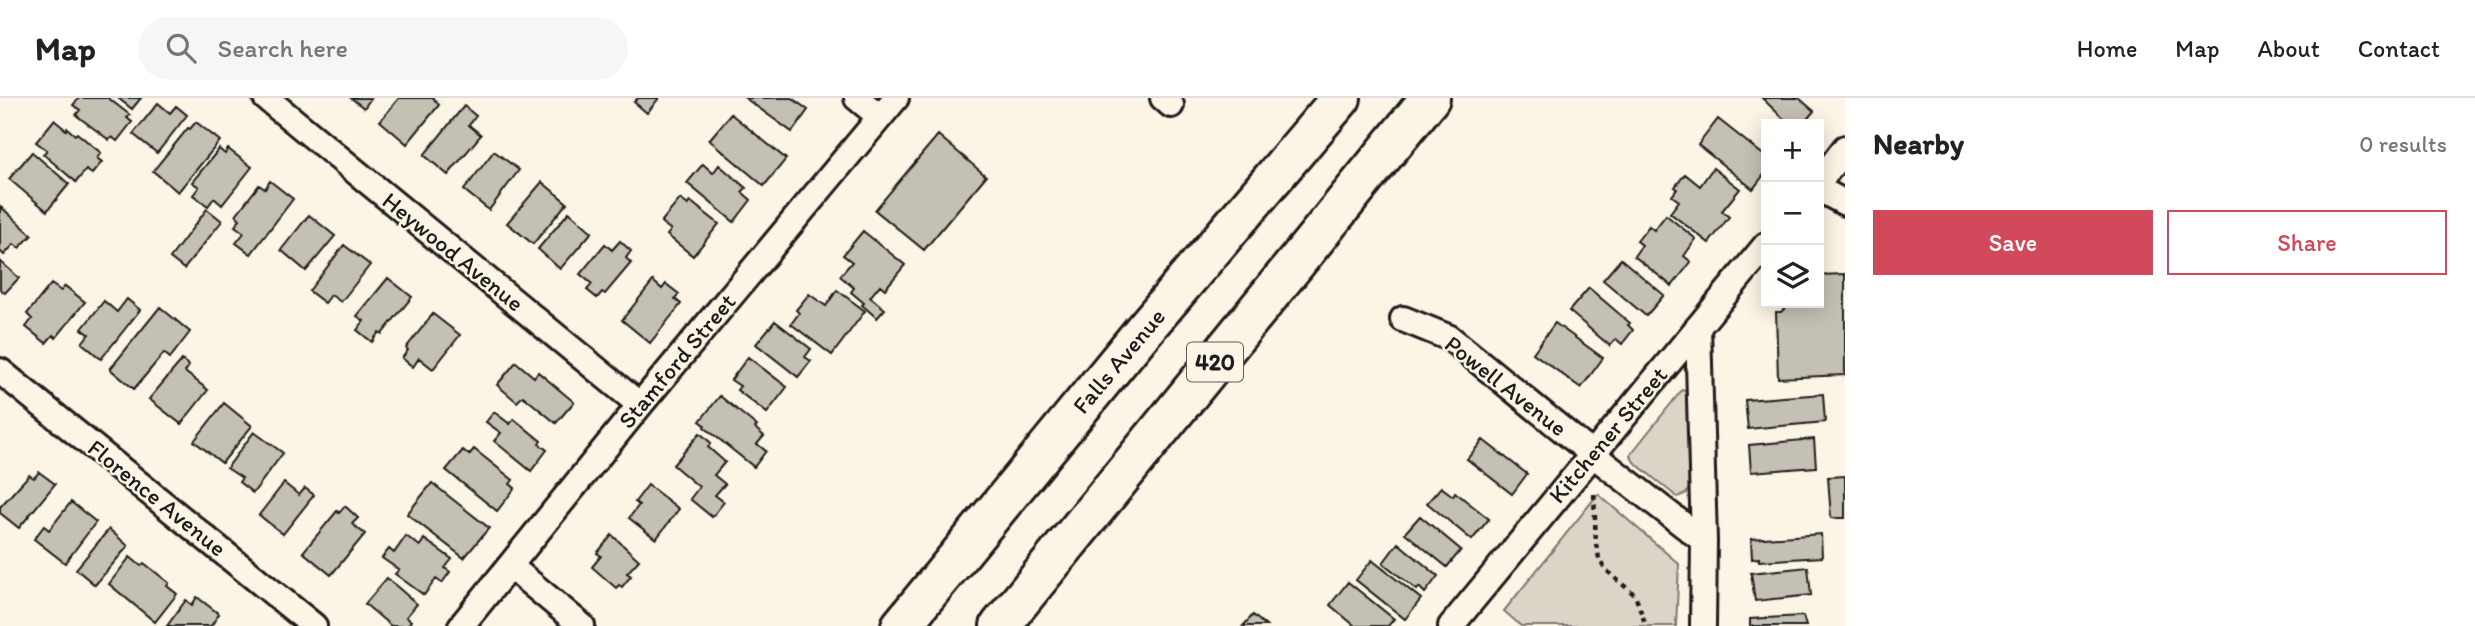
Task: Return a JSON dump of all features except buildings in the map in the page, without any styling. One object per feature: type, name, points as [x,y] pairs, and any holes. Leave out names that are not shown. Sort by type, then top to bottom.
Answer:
[{"type":"highway","name":"Falls Avenue","points":[[901,626],[1143,331],[1341,98]]},
{"type":"highway","name":"420","points":[[1000,626],[1430,98]]},
{"type":"street","name":"Heywood Avenue","points":[[266,98],[640,405]]},
{"type":"street","points":[[857,98],[880,117]]},
{"type":"street","name":"Stamford Street","points":[[461,626],[640,405],[896,98]]},
{"type":"street","points":[[1824,175],[1845,148]]},
{"type":"street","points":[[1824,192],[1845,203]]},
{"type":"street","name":"Kitchener Street","points":[[1451,626],[1761,252]]},
{"type":"street","name":"Powell Avenue","points":[[1403,319],[1450,338],[1704,541]]},
{"type":"street","points":[[1698,327],[1704,541],[1703,626]]},
{"type":"street","name":"Florence Avenue","points":[[0,370],[314,626]]},
{"type":"street","points":[[510,566],[582,626]]},
{"type":"path","points":[[1592,454],[1599,558],[1606,570],[1635,595],[1646,626]]},
{"type":"shaded area","points":[[1682,390],[1687,392],[1690,486],[1686,494],[1677,497],[1634,462],[1630,455]]},
{"type":"shaded area","points":[[1598,494],[1679,564],[1676,626],[1521,626],[1504,611]]}]
